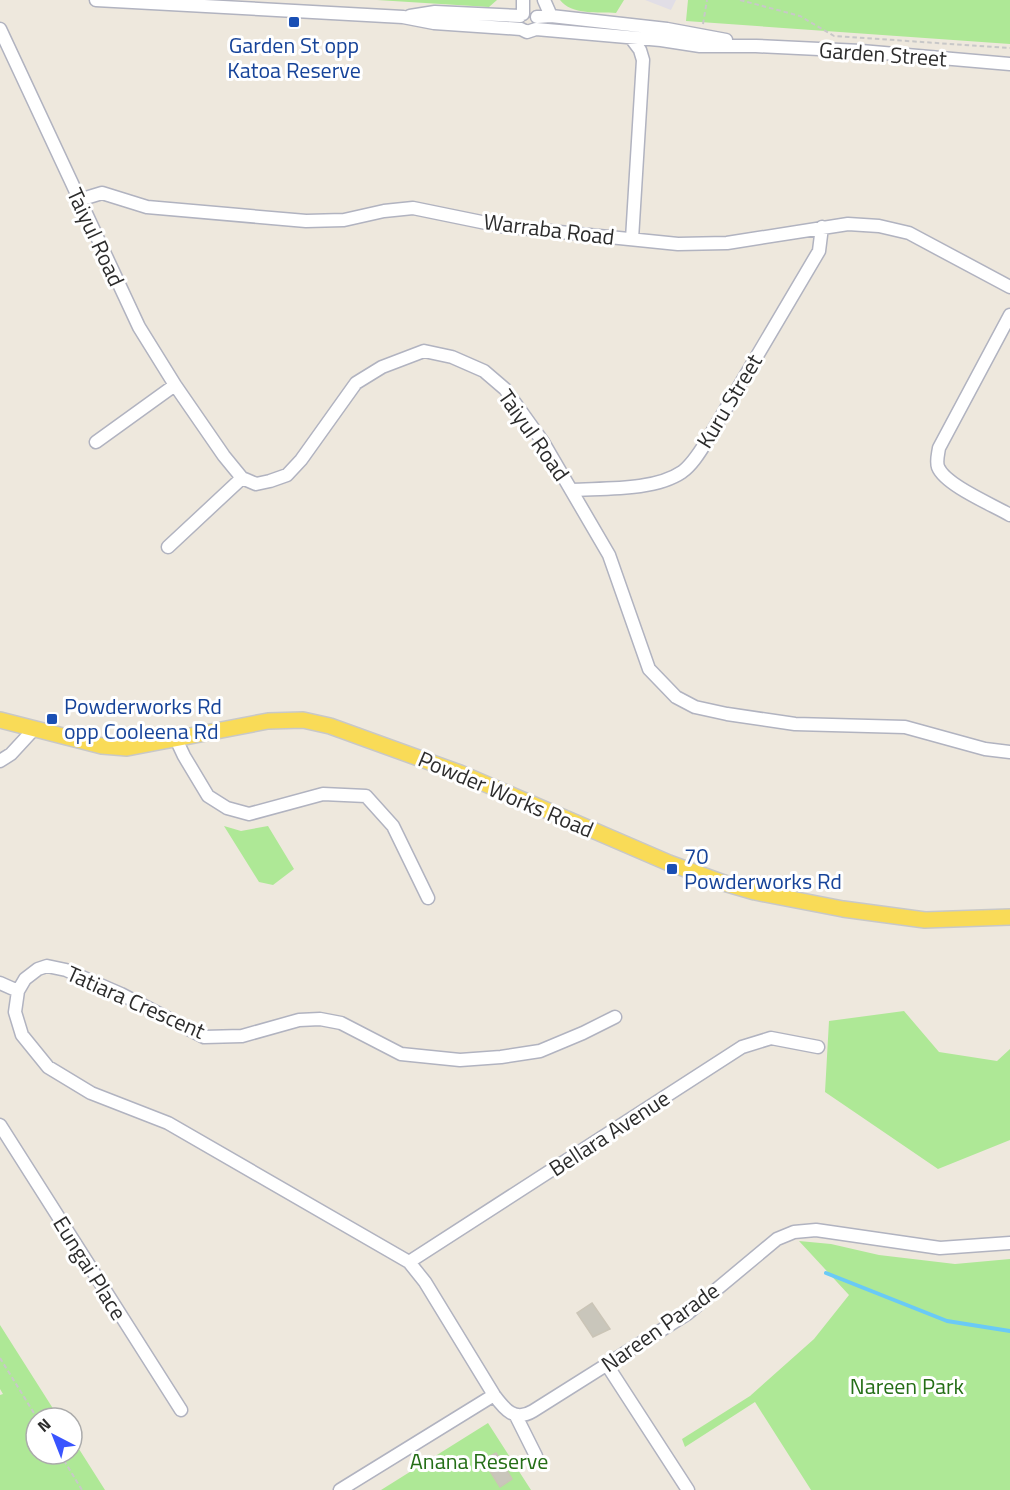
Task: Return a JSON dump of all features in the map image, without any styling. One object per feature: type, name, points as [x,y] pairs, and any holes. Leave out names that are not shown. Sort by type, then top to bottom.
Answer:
[{"type":"main road","name":"Powder Works Road","points":[[0,720],[102,746],[127,748],[268,721],[303,720],[330,726],[460,772],[669,863],[755,892],[843,909],[925,920],[1010,917]]},
{"type":"street","name":"Garden Street","points":[[96,0],[403,17],[435,12],[529,20],[630,38],[700,46],[861,51],[1010,64]]},
{"type":"street","points":[[523,0],[529,20]]},
{"type":"street","points":[[529,20],[543,0],[551,16]]},
{"type":"street","name":"Garden Street","points":[[529,20],[551,16],[667,28],[756,46]]},
{"type":"street","name":"Taiyul Road","points":[[0,29],[139,327],[175,385],[224,456],[242,477],[256,483],[286,475],[301,460],[356,383],[382,367],[424,351],[452,357],[484,371],[505,389],[543,442],[609,555],[649,669],[676,697],[695,707],[727,714],[795,724],[906,727],[985,749],[1010,752]]},
{"type":"street","points":[[630,38],[640,50],[643,60],[632,239]]},
{"type":"street","points":[[643,60],[653,46],[661,40]]},
{"type":"street","name":"Warraba Road","points":[[79,201],[102,193],[147,207],[306,221],[344,220],[384,211],[413,208],[501,226],[678,244],[727,243],[848,224],[909,233],[1010,287]]},
{"type":"street","name":"Kuru Street","points":[[572,490],[639,486],[666,480],[682,471],[708,439],[819,251],[822,227]]},
{"type":"street","points":[[1010,315],[939,448],[937,459],[941,473],[950,482],[1010,515]]},
{"type":"street","points":[[96,441],[175,385]]},
{"type":"street","points":[[168,547],[242,477]]},
{"type":"street","points":[[0,760],[11,754],[35,728]]},
{"type":"street","points":[[176,739],[208,796],[227,808],[249,814],[323,794],[366,796],[393,826],[428,898]]},
{"type":"street","name":"Tatiara Crescent","points":[[18,991],[25,979],[38,969],[48,966],[66,970],[112,990],[204,1036],[242,1036],[299,1020],[320,1019],[341,1023],[401,1054],[460,1060],[540,1051],[615,1017]]},
{"type":"street","points":[[0,983],[18,991],[15,1012],[22,1035],[48,1066],[91,1094],[168,1123],[409,1262],[424,1282],[494,1395],[505,1409],[516,1416],[536,1456]]},
{"type":"street","name":"Bellara Avenue","points":[[409,1262],[742,1047],[771,1038],[818,1047]]},
{"type":"street","name":"Eungai Place","points":[[0,1125],[181,1410]]},
{"type":"street","name":"Nareen Parade","points":[[516,1416],[533,1412],[687,1314],[769,1245],[794,1232],[816,1230],[940,1248],[1010,1243]]},
{"type":"street","points":[[607,1365],[688,1490]]},
{"type":"street","points":[[340,1490],[494,1395]]},
{"type":"path","points":[[740,0],[800,16],[834,36],[1010,48]]},
{"type":"path","points":[[0,1358],[30,1406]]},
{"type":"path","points":[[67,1466],[82,1490]]},
{"type":"shaded area","points":[[645,0],[676,0],[671,10]]},
{"type":"green space","points":[[377,0],[497,0],[489,7]]},
{"type":"green space","points":[[560,0],[624,0],[616,13],[578,10],[565,5]]},
{"type":"green space","points":[[688,0],[1010,0],[1010,44],[686,21]]},
{"type":"green space","points":[[224,826],[241,831],[268,826],[294,869],[273,885],[259,882]]},
{"type":"green space","points":[[904,1011],[939,1052],[997,1061],[1010,1049],[1010,1140],[938,1169],[825,1092],[829,1021]]},
{"type":"green space","name":"Nareen Park","points":[[799,1241],[831,1244],[879,1255],[955,1264],[1010,1259],[1010,1490],[811,1490],[755,1402],[685,1447],[682,1439],[750,1396],[814,1339],[849,1295]]},
{"type":"green space","points":[[0,1325],[51,1406],[24,1406],[24,1466],[84,1466],[84,1457],[105,1490],[0,1490],[0,1395],[3,1394],[0,1389]]},
{"type":"green space","name":"Anana Reserve","points":[[488,1423],[531,1490],[381,1490]]},
{"type":"building","points":[[592,1303],[610,1329],[593,1337],[577,1313]]},
{"type":"building","points":[[496,1453],[512,1479],[500,1487],[483,1460]]},
{"type":"waterway","points":[[826,1273],[947,1321],[1010,1331]]},
{"type":"place","name":"Garden St opp Katoa Reserve","points":[[294,22]]},
{"type":"place","name":"Powderworks Rd opp Cooleena Rd","points":[[52,719]]},
{"type":"place","name":"70 Powderworks Rd","points":[[672,869]]}]
